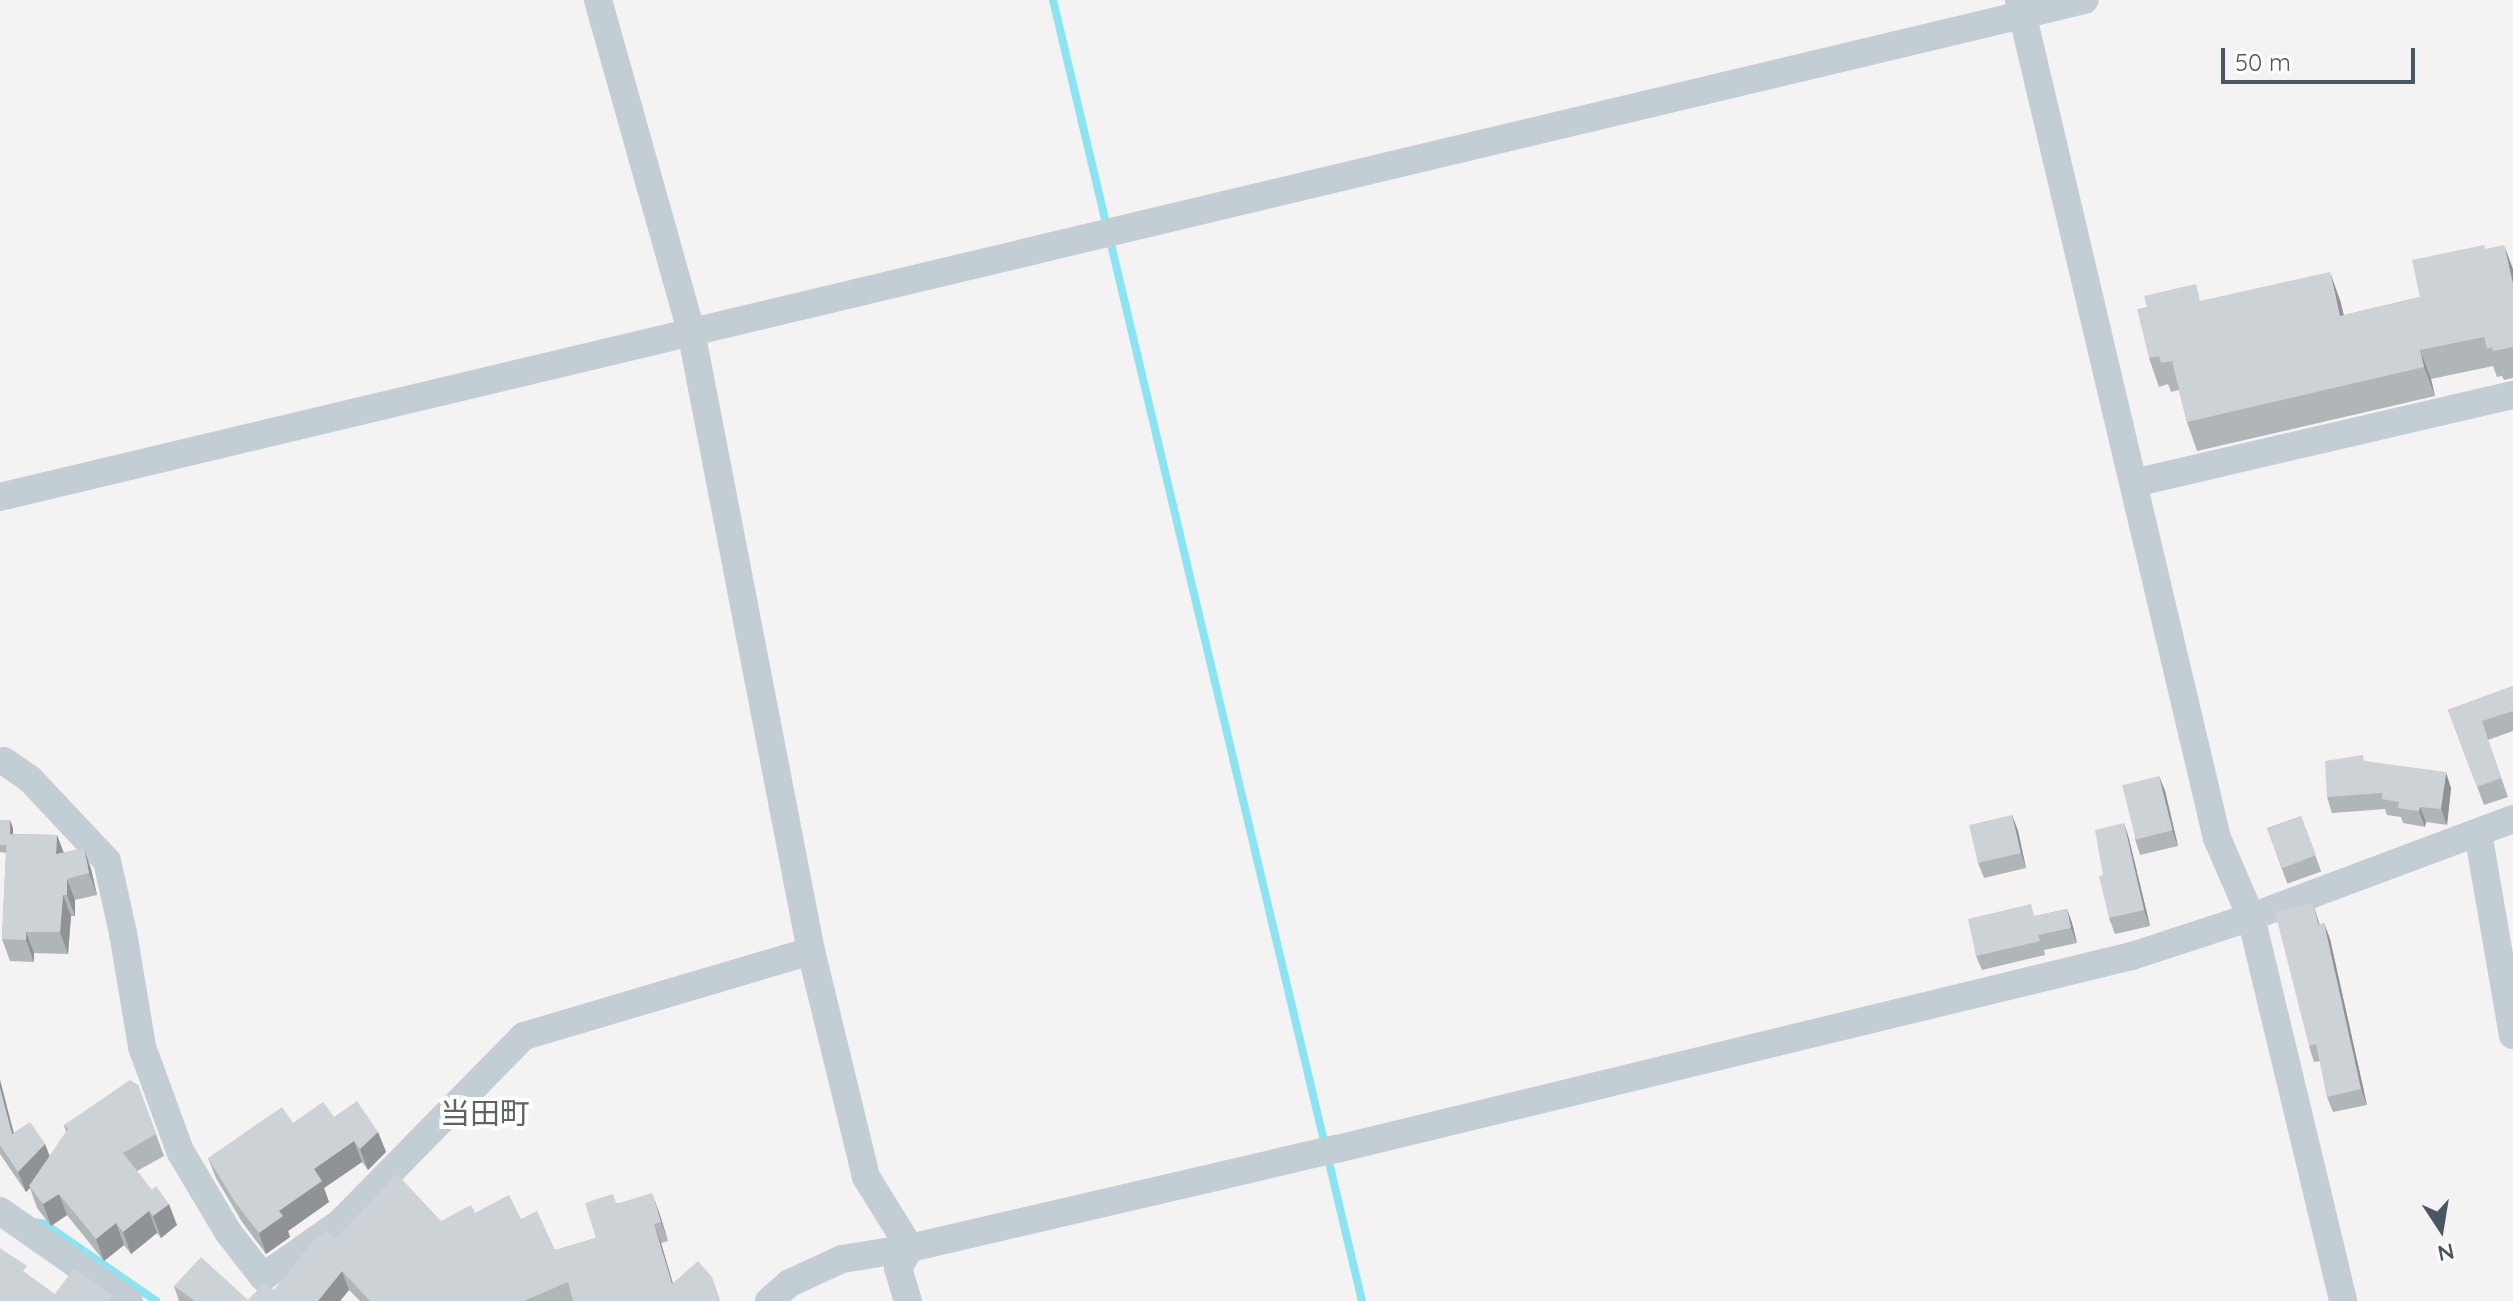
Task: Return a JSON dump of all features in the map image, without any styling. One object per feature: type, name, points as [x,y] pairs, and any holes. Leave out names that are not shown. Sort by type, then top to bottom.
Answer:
[{"type":"street","points":[[598,0],[691,331],[811,951],[866,1177],[910,1248]]},
{"type":"street","points":[[0,497],[2021,7],[2085,0]]},
{"type":"street","points":[[2021,7],[2217,838],[2251,917],[2343,1301]]},
{"type":"street","points":[[2134,483],[2513,395]]},
{"type":"street","points":[[1,761],[30,779],[107,861],[123,933],[142,1047],[180,1151],[228,1232],[263,1277],[340,1223],[524,1036],[811,951]]},
{"type":"street","points":[[769,1301],[790,1283],[842,1259],[910,1248],[1324,1152],[2132,956],[2251,917],[2513,819]]},
{"type":"street","points":[[2478,833],[2513,1035]]},
{"type":"street","points":[[0,1211],[129,1301]]},
{"type":"street","points":[[908,1301],[898,1268],[910,1248]]},
{"type":"building","points":[[2484,245],[2485,249],[2504,245],[2513,284],[2513,347],[2493,351],[2492,347],[2487,349],[2484,337],[2420,350],[2424,367],[2187,422],[2172,361],[2161,363],[2159,356],[2149,358],[2137,309],[2147,307],[2144,296],[2196,284],[2200,301],[2330,272],[2340,316],[2420,297],[2412,260]]},
{"type":"building","points":[[2513,686],[2513,711],[2482,721],[2501,778],[2477,787],[2448,710]]},
{"type":"building","points":[[2363,755],[2364,761],[2446,772],[2441,809],[2420,807],[2419,811],[2398,808],[2399,802],[2382,799],[2382,793],[2327,797],[2325,761]]},
{"type":"building","points":[[2159,776],[2173,830],[2136,840],[2122,785]]},
{"type":"building","points":[[2012,815],[2021,853],[1978,863],[1969,825]]},
{"type":"building","points":[[2301,816],[2316,855],[2282,868],[2267,829]]},
{"type":"building","points":[[0,820],[10,820],[7,845],[0,845]]},
{"type":"building","points":[[2124,823],[2144,910],[2109,918],[2099,876],[2103,875],[2095,830]]},
{"type":"building","points":[[7,834],[57,835],[56,854],[84,848],[89,873],[67,879],[60,932],[26,932],[26,940],[2,939]]},
{"type":"building","points":[[2313,903],[2318,925],[2324,923],[2361,1089],[2327,1097],[2316,1044],[2309,1046],[2275,912]]},
{"type":"building","points":[[2031,904],[2034,916],[2067,909],[2071,928],[2038,935],[2040,941],[1976,956],[1968,919]]},
{"type":"building","points":[[130,1080],[138,1085],[156,1134],[123,1153],[152,1190],[156,1186],[169,1204],[153,1216],[149,1211],[123,1232],[116,1223],[96,1239],[59,1194],[43,1204],[29,1186],[68,1129],[64,1125]]},
{"type":"building","points":[[0,1088],[12,1134],[30,1122],[45,1144],[18,1172],[0,1145]]},
{"type":"building","points":[[357,1101],[378,1132],[360,1149],[354,1141],[314,1169],[322,1181],[279,1211],[283,1216],[259,1233],[235,1202],[208,1158],[282,1107],[293,1123],[323,1102],[334,1117]]},
{"type":"building","points":[[397,1174],[441,1221],[471,1205],[475,1213],[509,1195],[521,1219],[537,1211],[555,1250],[596,1238],[585,1203],[613,1194],[616,1204],[652,1193],[661,1222],[654,1224],[672,1284],[698,1261],[712,1277],[720,1300],[573,1301],[568,1282],[524,1301],[370,1301],[342,1271],[318,1301],[195,1301],[174,1286],[201,1257],[248,1300],[265,1282],[274,1290],[308,1247],[326,1230],[335,1239]]},
{"type":"building","points":[[0,1248],[27,1266],[23,1271],[55,1294],[74,1268],[112,1295],[108,1301],[0,1301]]},
{"type":"waterway","points":[[1053,0],[1362,1301]]},
{"type":"waterway","points":[[33,1222],[45,1224],[156,1301]]},
{"type":"district","name":"当田町","points":[[485,1113]]}]
